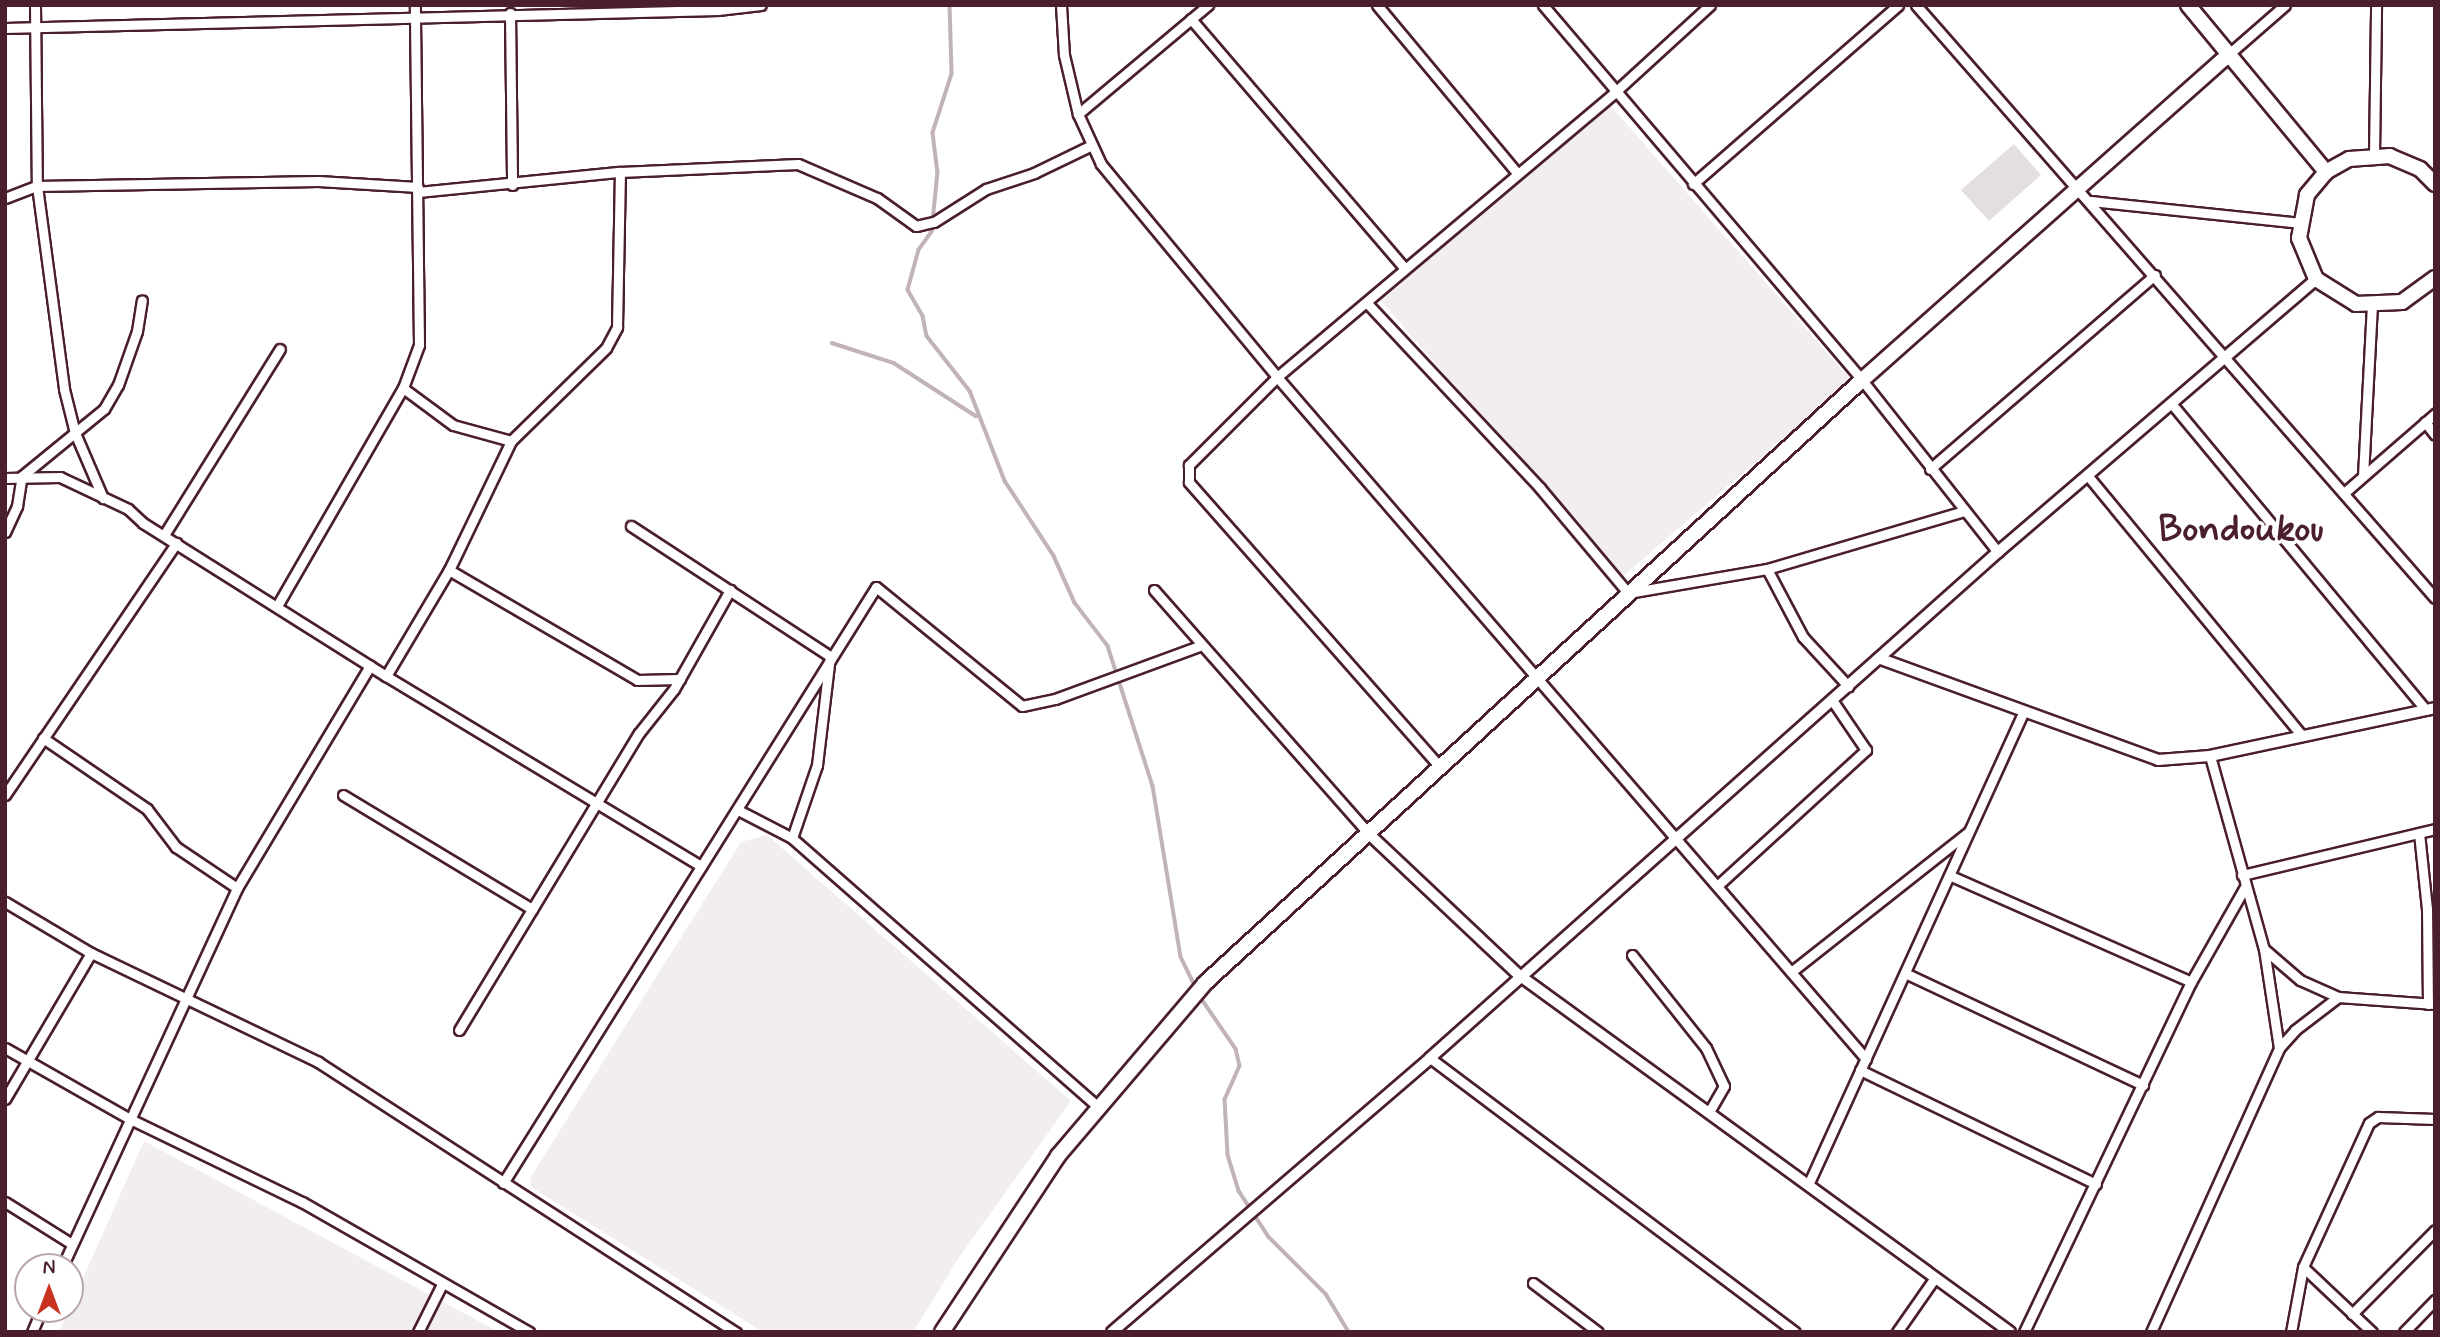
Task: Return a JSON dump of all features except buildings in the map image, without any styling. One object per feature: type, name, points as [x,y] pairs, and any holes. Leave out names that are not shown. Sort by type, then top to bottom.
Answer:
[{"type":"main road","points":[[2188,5],[2326,172]]},
{"type":"main road","points":[[942,1332],[1018,1210],[1097,1106],[1205,983],[1862,380],[2077,185],[2230,53]]},
{"type":"main road","points":[[2432,285],[2402,302],[2372,307],[2341,299],[2316,279],[2302,253],[2299,223],[2307,195],[2326,172],[2349,159],[2374,155],[2406,161],[2434,180]]},
{"type":"street","points":[[35,5],[37,186],[64,389],[75,433],[103,498]]},
{"type":"street","points":[[5,29],[415,10],[510,13],[761,5]]},
{"type":"street","points":[[1062,5],[1064,55],[1078,114],[1101,164],[1278,377],[1674,840],[1866,1059]]},
{"type":"street","points":[[1078,114],[1208,5]]},
{"type":"street","points":[[1377,5],[1516,172]]},
{"type":"street","points":[[1543,5],[1614,93],[1862,380],[1998,552]]},
{"type":"street","points":[[1440,767],[1186,474],[1189,465],[1278,377],[1516,172],[1614,93],[1710,5]]},
{"type":"street","points":[[1693,184],[1898,5]]},
{"type":"street","points":[[1916,5],[2077,185],[2435,598]]},
{"type":"street","points":[[2230,53],[2285,5]]},
{"type":"street","points":[[2374,155],[2376,5]]},
{"type":"street","points":[[276,606],[403,388],[420,332],[415,10]]},
{"type":"street","points":[[510,13],[512,185]]},
{"type":"street","points":[[1191,19],[1404,267]]},
{"type":"street","points":[[5,198],[37,186],[318,181],[418,190],[512,185],[620,172],[805,165],[877,198],[916,226],[934,222],[986,189],[1034,173],[1092,145]]},
{"type":"street","points":[[386,676],[449,570],[511,441],[606,348],[617,327],[620,172]]},
{"type":"street","points":[[2091,201],[2299,223]]},
{"type":"street","points":[[1930,469],[2155,275]]},
{"type":"street","points":[[1112,1332],[1430,1058],[1519,975],[1881,659],[1998,552],[2316,279]]},
{"type":"street","points":[[5,532],[17,506],[22,477],[104,410],[118,385],[137,331],[142,300]]},
{"type":"street","points":[[1367,303],[1540,488],[1628,593],[1767,569],[1964,511]]},
{"type":"street","points":[[2362,475],[2372,307]]},
{"type":"street","points":[[164,536],[280,349]]},
{"type":"street","points":[[403,388],[453,425],[511,441]]},
{"type":"street","points":[[1881,659],[2158,760],[2210,757],[2430,709],[2171,403]]},
{"type":"street","points":[[2344,493],[2435,414]]},
{"type":"street","points":[[2425,422],[2435,435]]},
{"type":"street","points":[[2088,476],[2302,736]]},
{"type":"street","points":[[5,478],[60,477],[128,509],[164,536],[386,676],[701,866]]},
{"type":"street","points":[[631,526],[830,656]]},
{"type":"street","points":[[5,795],[176,543]]},
{"type":"street","points":[[1767,569],[1803,637],[1848,686]]},
{"type":"street","points":[[449,570],[638,680],[680,679]]},
{"type":"street","points":[[503,1183],[738,810],[830,656],[876,587],[1022,706],[1055,699],[1199,646]]},
{"type":"street","points":[[458,1030],[639,733],[680,679],[730,590]]},
{"type":"street","points":[[1154,590],[1199,646],[1367,832],[1519,975],[1710,1110],[1934,1279],[2010,1332]]},
{"type":"street","points":[[792,838],[817,765],[830,656]]},
{"type":"street","points":[[68,1253],[237,888],[370,666]]},
{"type":"street","points":[[1717,886],[1866,750],[1832,700]]},
{"type":"street","points":[[1808,1185],[1907,974],[2023,713]]},
{"type":"street","points":[[43,738],[147,809],[176,847],[237,888]]},
{"type":"street","points":[[2210,757],[2264,949],[2279,1048]]},
{"type":"street","points":[[343,795],[532,909]]},
{"type":"street","points":[[738,810],[792,838],[1097,1106]]},
{"type":"street","points":[[1791,972],[1972,829]]},
{"type":"street","points":[[2242,875],[2435,829]]},
{"type":"street","points":[[2264,949],[2300,980],[2338,998],[2431,1004],[2431,909],[2419,833]]},
{"type":"street","points":[[1951,876],[2191,982]]},
{"type":"street","points":[[2024,1332],[2191,982],[2245,887]]},
{"type":"street","points":[[5,902],[91,953],[183,1000],[309,1057],[736,1332]]},
{"type":"street","points":[[5,1098],[91,953]]},
{"type":"street","points":[[1632,955],[1706,1048],[1724,1086],[1710,1110]]},
{"type":"street","points":[[1907,974],[2143,1086]]},
{"type":"street","points":[[2151,1332],[2279,1048],[2312,1014],[2338,998]]},
{"type":"street","points":[[5,1048],[130,1119],[302,1202],[529,1332]]},
{"type":"street","points":[[1430,1058],[1795,1332]]},
{"type":"street","points":[[1860,1070],[2096,1184]]},
{"type":"street","points":[[2291,1332],[2303,1267],[2372,1118],[2435,1118]]},
{"type":"street","points":[[5,1202],[72,1244]]},
{"type":"street","points":[[2352,1314],[2435,1230]]},
{"type":"street","points":[[2303,1267],[2372,1332]]},
{"type":"street","points":[[1897,1332],[1934,1279]]},
{"type":"street","points":[[1533,1283],[1598,1332]]},
{"type":"street","points":[[418,1332],[442,1284]]},
{"type":"street","points":[[2404,1332],[2435,1300]]},
{"type":"shaded area","points":[[1609,104],[1851,380],[1622,577],[1381,301]]},
{"type":"shaded area","points":[[2014,144],[2041,175],[1989,221],[1961,190]]},
{"type":"shaded area","points":[[767,835],[1071,1101],[958,1259],[913,1332],[763,1332],[531,1187],[530,1178],[741,842]]},
{"type":"shaded area","points":[[144,1141],[499,1332],[59,1332],[63,1323],[84,1323],[84,1276]]},
{"type":"waterway","points":[[950,5],[952,74],[933,133],[938,172],[932,232],[919,250],[908,290],[923,316],[927,336],[970,391],[1005,481],[1054,556],[1075,603],[1108,646],[1153,786],[1181,957],[1196,988]]},
{"type":"waterway","points":[[832,343],[894,363],[976,416]]},
{"type":"waterway","points":[[1199,995],[1236,1049],[1240,1066],[1225,1099],[1228,1155],[1239,1191],[1269,1237],[1326,1294],[1349,1332]]},
{"type":"district","name":"Bondoukou","points":[[2241,530]]}]
